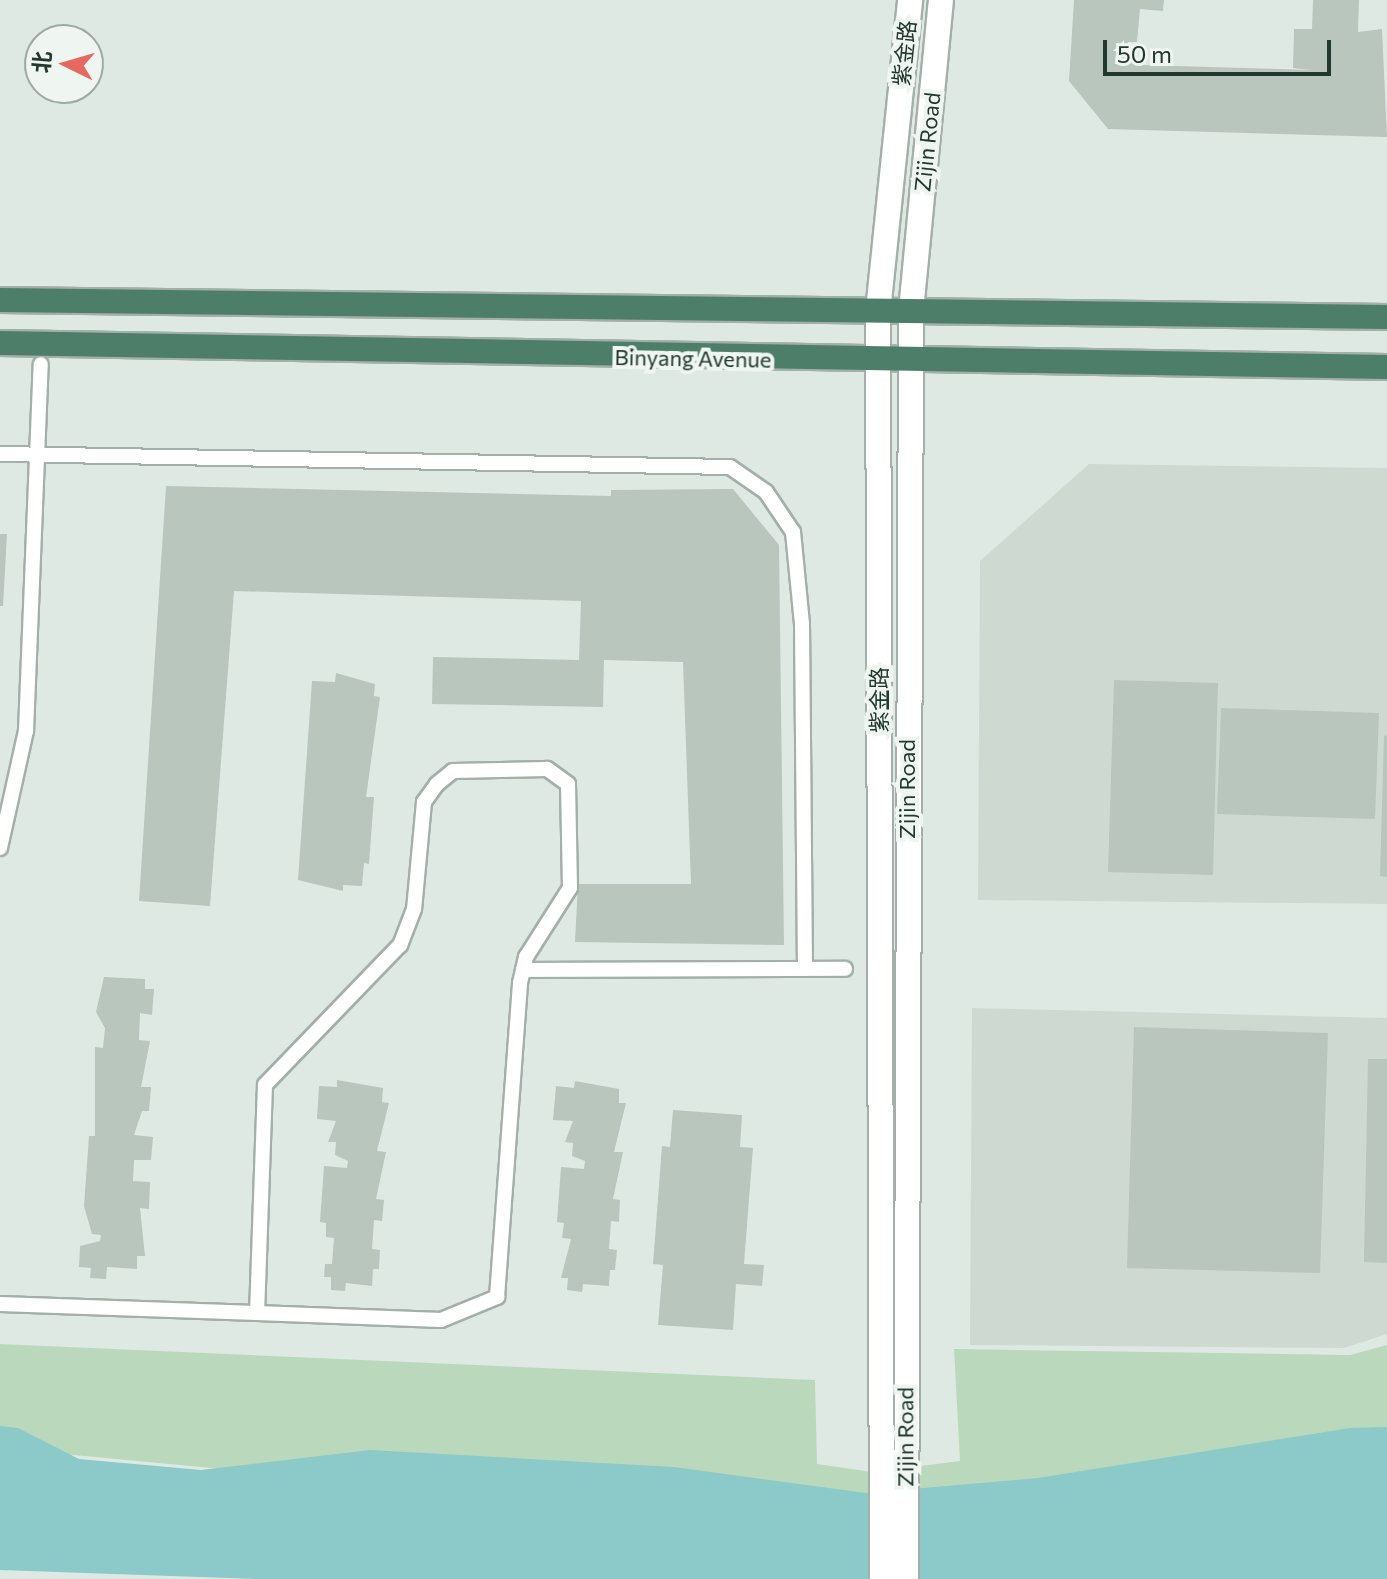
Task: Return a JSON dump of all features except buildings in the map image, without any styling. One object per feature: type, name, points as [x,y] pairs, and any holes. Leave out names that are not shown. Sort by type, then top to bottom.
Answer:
[{"type":"highway","points":[[0,300],[1387,317]]},
{"type":"highway","name":"Binyang Avenue","points":[[0,343],[910,363],[1387,367]]},
{"type":"street","name":"紫金路","points":[[892,1400],[878,311],[910,0]]},
{"type":"street","name":"Zijin Road","points":[[906,1579],[892,1400],[911,311],[941,0]]},
{"type":"street","points":[[882,1579],[892,1400]]},
{"type":"lane","points":[[0,848],[26,731],[41,364]]},
{"type":"lane","points":[[0,454],[730,467],[766,492],[793,532],[802,624],[805,969]]},
{"type":"lane","points":[[0,1304],[441,1320],[497,1297],[523,970],[570,888],[568,784],[547,769],[453,771],[424,802],[414,909],[400,945],[265,1085],[257,1313]]},
{"type":"lane","points":[[523,970],[845,969]]},
{"type":"shaded area","points":[[1089,464],[1387,468],[1387,904],[978,900],[980,561]]},
{"type":"shaded area","points":[[972,1008],[1387,1018],[1387,1334],[1344,1348],[970,1345]]},
{"type":"green space","points":[[0,1344],[815,1380],[817,1464],[872,1472],[960,1461],[954,1349],[1350,1355],[1387,1345],[1387,1579],[0,1448]]},
{"type":"water","points":[[0,1426],[18,1428],[79,1459],[201,1470],[370,1450],[674,1467],[866,1493],[1038,1478],[1350,1428],[1387,1427],[1387,1579],[257,1579],[0,1570]]}]
